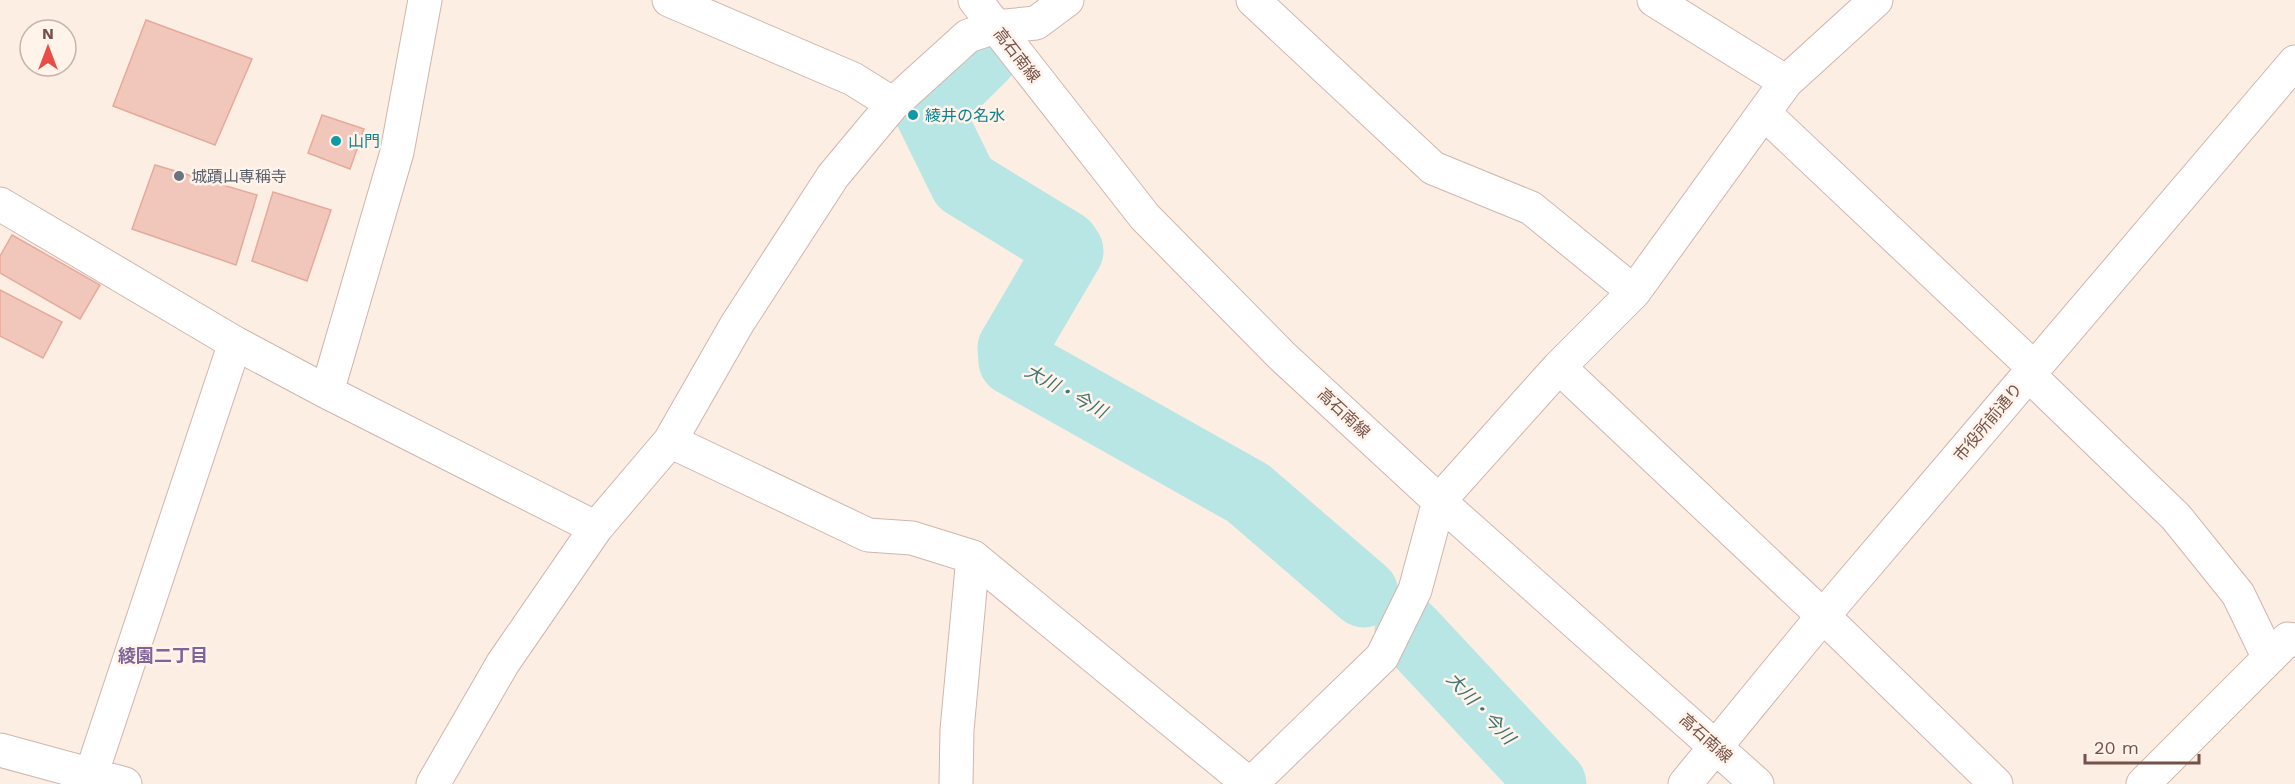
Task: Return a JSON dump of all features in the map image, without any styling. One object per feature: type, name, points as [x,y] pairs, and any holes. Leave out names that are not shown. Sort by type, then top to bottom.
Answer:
[{"type":"street","points":[[327,392],[397,152],[425,0]]},
{"type":"street","points":[[669,0],[853,79],[893,104]]},
{"type":"street","name":"高石南線","points":[[975,0],[1145,217],[1281,355],[1439,501],[1757,784]]},
{"type":"street","points":[[433,784],[502,663],[596,528],[670,441],[737,324],[832,176],[893,104],[968,36],[995,27],[1036,23],[1067,0]]},
{"type":"street","points":[[1253,0],[1433,168],[1532,208],[1634,292]]},
{"type":"street","points":[[1654,0],[1786,82]]},
{"type":"street","points":[[670,441],[868,535],[912,538],[974,556],[1250,784],[1382,657],[1415,590],[1439,501],[1559,367],[1634,292],[1786,82],[1876,0]]},
{"type":"street","name":"市役所前通り","points":[[1685,784],[1823,616],[2295,62]]},
{"type":"street","points":[[1764,113],[2031,371],[2176,517],[2282,649],[2143,784]]},
{"type":"street","points":[[0,204],[235,343],[596,528]]},
{"type":"street","points":[[91,775],[235,343]]},
{"type":"street","points":[[1559,367],[1823,616],[1996,784]]},
{"type":"street","points":[[956,784],[957,730],[974,556]]},
{"type":"street","points":[[0,750],[124,784]]},
{"type":"building","points":[[146,20],[252,59],[215,145],[113,106]]},
{"type":"building","name":"山門","points":[[322,115],[364,129],[350,169],[308,153]]},
{"type":"building","points":[[155,165],[257,195],[236,265],[132,229]]},
{"type":"building","points":[[273,192],[331,210],[307,281],[252,261]]},
{"type":"building","points":[[12,235],[100,285],[80,319],[0,273],[0,256]]},
{"type":"building","points":[[0,290],[62,322],[43,358],[0,336]]},
{"type":"waterway","name":"大川・今川","points":[[983,56],[928,110],[964,183],[1065,245],[1069,251],[1012,348],[1013,361],[1248,493],[1364,593]]},
{"type":"waterway","name":"大川・今川","points":[[1409,631],[1552,784]]},
{"type":"place","name":"綾井の名水","points":[[913,115]]},
{"type":"place","name":"山門","points":[[336,141]]},
{"type":"place","name":"城蹟山専稱寺","points":[[179,176]]},
{"type":"district","name":"綾園二丁目","points":[[163,655]]}]
